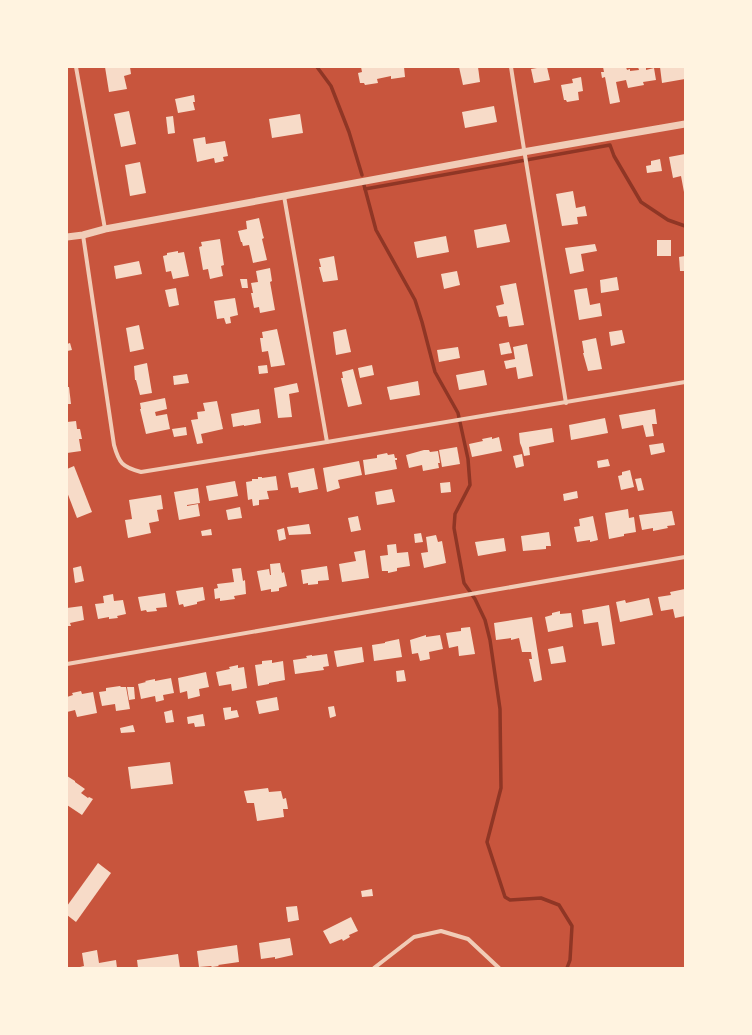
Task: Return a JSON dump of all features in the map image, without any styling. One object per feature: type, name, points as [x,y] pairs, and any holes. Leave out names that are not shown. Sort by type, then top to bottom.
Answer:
[{"type":"street","points":[[76,67],[105,229]]},
{"type":"street","points":[[510,67],[566,403]]},
{"type":"street","points":[[67,237],[523,152],[685,124]]},
{"type":"street","points":[[284,196],[327,442]]},
{"type":"street","points":[[83,235],[114,445],[118,459],[128,468],[141,472],[566,403],[685,382]]},
{"type":"street","points":[[67,664],[685,557]]},
{"type":"street","points":[[374,968],[414,937],[441,931],[468,939],[499,968]]},
{"type":"building","points":[[105,67],[130,67],[131,74],[124,76],[127,89],[109,92]]},
{"type":"building","points":[[361,67],[404,67],[405,77],[391,79],[391,76],[377,79],[378,83],[365,85],[364,83],[360,83],[358,73],[362,72]]},
{"type":"building","points":[[459,67],[478,67],[480,82],[463,85]]},
{"type":"building","points":[[547,67],[550,80],[534,83],[531,69]]},
{"type":"building","points":[[603,67],[626,67],[627,70],[630,69],[630,71],[639,70],[638,67],[646,67],[646,70],[654,68],[656,80],[643,82],[644,85],[628,88],[626,80],[616,82],[620,102],[610,104],[605,77],[602,78],[601,72],[604,72]]},
{"type":"building","points":[[660,67],[685,67],[685,79],[662,83]]},
{"type":"building","points":[[581,77],[583,91],[578,92],[579,100],[567,102],[564,100],[561,85],[573,83],[572,79]]},
{"type":"building","points":[[194,95],[195,102],[193,102],[195,110],[178,113],[175,99]]},
{"type":"building","points":[[494,106],[497,122],[465,128],[462,112]]},
{"type":"building","points":[[129,111],[136,144],[121,147],[114,114]]},
{"type":"building","points":[[300,114],[303,133],[272,138],[269,119]]},
{"type":"building","points":[[173,116],[175,133],[168,134],[166,117]]},
{"type":"building","points":[[205,137],[206,144],[225,141],[228,156],[223,157],[224,161],[215,163],[214,158],[197,162],[193,139]]},
{"type":"building","points":[[685,154],[684,192],[681,176],[673,178],[669,157]]},
{"type":"building","points":[[660,159],[662,171],[647,173],[646,166],[651,165],[651,161]]},
{"type":"building","points":[[140,162],[146,193],[130,196],[125,165]]},
{"type":"building","points":[[573,191],[576,208],[585,206],[587,216],[577,217],[578,224],[562,226],[556,194]]},
{"type":"building","points":[[259,218],[267,260],[253,263],[249,245],[243,246],[238,231],[247,229],[246,221]]},
{"type":"building","points":[[506,224],[510,242],[477,248],[474,230]]},
{"type":"building","points":[[446,236],[449,252],[417,258],[414,242]]},
{"type":"building","points":[[220,239],[224,265],[221,266],[223,276],[210,279],[208,269],[203,270],[199,247],[202,246],[201,242]]},
{"type":"building","points":[[657,240],[671,240],[671,256],[657,256]]},
{"type":"building","points":[[595,244],[597,251],[581,254],[584,271],[570,274],[565,248]]},
{"type":"building","points":[[178,251],[178,253],[184,252],[189,276],[173,279],[171,271],[166,272],[163,256],[167,255],[167,253]]},
{"type":"building","points":[[334,256],[338,280],[323,282],[319,267],[321,267],[319,259]]},
{"type":"building","points":[[685,256],[685,271],[680,271],[679,257]]},
{"type":"building","points":[[139,261],[142,274],[116,279],[114,266]]},
{"type":"building","points":[[270,268],[272,281],[270,282],[275,310],[260,313],[259,307],[254,308],[251,283],[258,282],[256,271]]},
{"type":"building","points":[[457,271],[460,285],[444,289],[441,274]]},
{"type":"building","points":[[617,277],[619,290],[601,293],[600,280]]},
{"type":"building","points":[[240,279],[247,279],[248,288],[242,288]]},
{"type":"building","points":[[516,283],[524,325],[509,327],[507,316],[499,317],[496,306],[504,304],[500,286]]},
{"type":"building","points":[[176,288],[179,305],[169,307],[165,290]]},
{"type":"building","points":[[587,288],[590,305],[600,303],[602,316],[579,320],[574,290]]},
{"type":"building","points":[[235,298],[238,315],[230,317],[231,323],[226,324],[224,318],[217,319],[214,301]]},
{"type":"building","points":[[139,325],[144,349],[130,352],[126,328]]},
{"type":"building","points":[[277,329],[285,365],[271,367],[268,351],[262,352],[260,338],[263,338],[262,332]]},
{"type":"building","points":[[346,329],[351,352],[336,355],[333,332]]},
{"type":"building","points":[[622,330],[625,343],[611,346],[609,332]]},
{"type":"building","points":[[596,338],[602,369],[588,371],[583,353],[582,341]]},
{"type":"building","points":[[509,342],[512,353],[501,355],[499,344]]},
{"type":"building","points":[[70,343],[72,350],[67,351],[67,344]]},
{"type":"building","points":[[527,344],[533,376],[518,379],[516,367],[506,369],[504,361],[515,359],[513,347]]},
{"type":"building","points":[[458,347],[460,358],[439,362],[437,350]]},
{"type":"building","points":[[147,363],[152,393],[140,395],[135,380],[134,366]]},
{"type":"building","points":[[267,365],[268,373],[259,374],[258,366]]},
{"type":"building","points":[[372,365],[374,375],[360,378],[358,368]]},
{"type":"building","points":[[353,369],[362,404],[348,407],[341,378],[343,378],[342,372]]},
{"type":"building","points":[[484,370],[487,385],[459,390],[456,375]]},
{"type":"building","points":[[187,374],[189,383],[174,385],[173,376]]},
{"type":"building","points":[[418,381],[420,395],[390,400],[387,387]]},
{"type":"building","points":[[297,383],[299,392],[289,394],[292,417],[278,418],[274,388]]},
{"type":"building","points":[[67,387],[69,387],[71,404],[67,404]]},
{"type":"building","points":[[165,398],[167,409],[155,412],[156,416],[167,414],[170,429],[146,434],[140,403]]},
{"type":"building","points":[[217,401],[223,429],[201,434],[203,443],[197,444],[191,420],[198,419],[197,412],[205,411],[203,403]]},
{"type":"building","points":[[259,409],[261,423],[233,427],[231,414]]},
{"type":"building","points":[[655,409],[657,424],[652,424],[654,436],[646,437],[643,425],[622,429],[619,415]]},
{"type":"building","points":[[605,418],[608,433],[571,440],[569,425]]},
{"type":"building","points":[[76,421],[77,429],[80,429],[82,439],[79,439],[81,451],[67,453],[67,422]]},
{"type":"building","points":[[186,427],[187,435],[174,437],[172,429]]},
{"type":"building","points":[[552,428],[554,442],[529,447],[530,455],[524,456],[519,433]]},
{"type":"building","points":[[492,437],[492,439],[499,437],[502,451],[472,457],[469,444],[483,441],[482,439]]},
{"type":"building","points":[[663,443],[665,452],[651,455],[649,445]]},
{"type":"building","points":[[457,447],[460,464],[442,467],[439,450]]},
{"type":"building","points":[[429,450],[430,452],[438,451],[440,463],[438,463],[439,468],[423,471],[422,465],[409,468],[406,455]]},
{"type":"building","points":[[387,453],[388,455],[394,454],[395,458],[397,458],[397,460],[395,460],[397,469],[365,475],[363,460],[377,458],[377,455]]},
{"type":"building","points":[[522,454],[524,466],[516,468],[513,456]]},
{"type":"building","points":[[608,459],[610,466],[598,468],[597,461]]},
{"type":"building","points":[[359,461],[362,475],[338,480],[340,488],[327,492],[323,468]]},
{"type":"building","points":[[74,466],[92,512],[77,518],[67,492],[67,469]]},
{"type":"building","points":[[314,468],[318,489],[299,493],[298,487],[291,488],[288,473]]},
{"type":"building","points":[[630,470],[634,487],[621,490],[618,476],[622,475],[622,472]]},
{"type":"building","points":[[276,476],[278,490],[267,491],[269,499],[259,500],[259,505],[253,506],[252,499],[248,500],[246,482],[252,481],[252,479],[258,479],[258,477],[262,478]]},
{"type":"building","points":[[641,478],[644,490],[638,491],[635,479]]},
{"type":"building","points":[[235,481],[238,496],[209,501],[206,486]]},
{"type":"building","points":[[450,482],[451,492],[441,493],[440,483]]},
{"type":"building","points":[[198,488],[200,503],[187,506],[198,504],[200,516],[179,520],[174,492]]},
{"type":"building","points":[[392,489],[395,502],[377,505],[375,492]]},
{"type":"building","points":[[577,491],[578,498],[564,501],[563,494]]},
{"type":"building","points":[[161,495],[163,509],[157,510],[159,521],[149,523],[151,533],[128,538],[125,520],[132,519],[129,500]]},
{"type":"building","points":[[240,507],[242,518],[228,520],[226,510]]},
{"type":"building","points":[[628,509],[629,518],[634,517],[636,532],[609,539],[605,513]]},
{"type":"building","points":[[672,511],[675,525],[653,531],[653,528],[642,530],[639,515]]},
{"type":"building","points":[[358,516],[361,530],[351,532],[348,518]]},
{"type":"building","points":[[593,516],[598,540],[590,542],[590,540],[577,542],[574,527],[580,526],[579,519]]},
{"type":"building","points":[[309,524],[311,534],[289,535],[287,527]]},
{"type":"building","points":[[284,528],[286,539],[279,541],[277,530]]},
{"type":"building","points":[[211,529],[212,535],[202,536],[201,531]]},
{"type":"building","points":[[549,532],[551,546],[546,546],[546,549],[523,551],[521,536]]},
{"type":"building","points":[[421,533],[423,542],[415,543],[414,534]]},
{"type":"building","points":[[436,535],[438,542],[442,541],[446,563],[424,568],[421,553],[428,552],[426,537]]},
{"type":"building","points":[[504,538],[506,551],[478,556],[475,542]]},
{"type":"building","points":[[396,544],[397,553],[408,552],[410,566],[397,568],[397,571],[388,573],[388,571],[382,571],[380,556],[388,555],[387,545]]},
{"type":"building","points":[[365,550],[369,578],[342,582],[339,564],[356,561],[354,552]]},
{"type":"building","points":[[280,563],[282,573],[284,572],[287,586],[279,588],[279,591],[271,592],[271,589],[261,591],[257,571],[269,569],[271,575],[270,564]]},
{"type":"building","points":[[81,566],[84,581],[75,583],[73,568]]},
{"type":"building","points":[[327,566],[329,580],[318,581],[318,584],[303,584],[301,570]]},
{"type":"building","points":[[241,568],[243,581],[245,580],[246,594],[234,596],[235,599],[220,601],[220,598],[215,599],[214,589],[218,588],[217,584],[234,582],[232,569]]},
{"type":"building","points":[[203,587],[205,600],[197,602],[197,604],[184,607],[183,604],[179,605],[176,591]]},
{"type":"building","points":[[685,589],[685,616],[675,618],[673,609],[661,611],[658,597],[671,595],[670,592]]},
{"type":"building","points":[[165,593],[167,607],[156,608],[157,611],[141,611],[138,597]]},
{"type":"building","points":[[113,594],[114,601],[123,600],[126,614],[117,616],[118,618],[109,619],[109,617],[98,619],[95,604],[104,603],[103,596]]},
{"type":"building","points":[[649,598],[653,615],[620,622],[616,602],[625,600],[626,603]]},
{"type":"building","points":[[609,605],[615,644],[602,646],[598,622],[584,624],[582,610]]},
{"type":"building","points":[[82,606],[84,620],[70,623],[71,626],[67,626],[67,608]]},
{"type":"building","points":[[560,611],[560,614],[571,613],[573,627],[548,632],[545,617]]},
{"type":"building","points":[[532,617],[542,680],[534,682],[529,659],[532,659],[531,652],[522,652],[519,638],[511,640],[511,638],[496,640],[494,623]]},
{"type":"building","points":[[470,627],[475,654],[459,656],[458,646],[449,648],[446,633],[461,631],[461,628]]},
{"type":"building","points":[[426,635],[426,637],[440,635],[443,649],[429,652],[430,659],[420,661],[418,653],[412,654],[410,640]]},
{"type":"building","points":[[399,639],[402,657],[374,661],[372,645]]},
{"type":"building","points":[[563,646],[566,662],[551,664],[548,649]]},
{"type":"building","points":[[362,647],[364,662],[337,667],[334,651]]},
{"type":"building","points":[[327,654],[329,666],[323,667],[324,670],[295,674],[293,660],[307,658],[306,656]]},
{"type":"building","points":[[272,660],[272,663],[283,661],[285,680],[258,686],[255,665],[262,664],[262,661]]},
{"type":"building","points":[[238,665],[238,668],[244,667],[247,688],[232,691],[231,684],[219,686],[216,672],[230,669],[229,667]]},
{"type":"building","points":[[404,670],[406,681],[397,682],[396,671]]},
{"type":"building","points":[[206,672],[209,687],[199,689],[200,696],[188,699],[187,691],[180,693],[178,678]]},
{"type":"building","points":[[171,678],[174,693],[163,695],[164,700],[156,702],[155,696],[141,699],[138,684],[155,679],[155,681]]},
{"type":"building","points":[[120,686],[126,687],[130,709],[116,711],[115,704],[102,706],[99,692],[106,691],[106,688]]},
{"type":"building","points":[[127,687],[134,687],[135,699],[129,700]]},
{"type":"building","points":[[81,691],[82,694],[93,692],[97,713],[77,717],[75,710],[67,712],[67,697],[73,695],[72,693]]},
{"type":"building","points":[[277,697],[279,710],[259,714],[256,701]]},
{"type":"building","points":[[334,706],[336,716],[330,718],[328,707]]},
{"type":"building","points":[[231,707],[231,711],[237,710],[239,717],[225,720],[223,708]]},
{"type":"building","points":[[172,710],[174,722],[166,723],[164,712]]},
{"type":"building","points":[[203,714],[205,726],[195,727],[194,723],[188,724],[187,717]]},
{"type":"building","points":[[133,725],[135,732],[121,733],[120,728]]},
{"type":"building","points":[[170,762],[173,784],[131,789],[128,767]]},
{"type":"building","points":[[67,776],[85,789],[81,793],[88,798],[93,799],[82,815],[67,805]]},
{"type":"building","points":[[268,788],[269,792],[281,791],[283,799],[286,798],[288,809],[283,809],[284,817],[257,821],[254,803],[247,803],[244,791]]},
{"type":"building","points":[[98,863],[111,873],[76,922],[67,915],[67,906]]},
{"type":"building","points":[[372,889],[373,896],[362,897],[361,891]]},
{"type":"building","points":[[297,906],[299,920],[288,922],[286,907]]},
{"type":"building","points":[[351,917],[358,931],[349,935],[350,937],[343,941],[342,939],[330,944],[323,931]]},
{"type":"building","points":[[290,938],[293,955],[275,959],[275,957],[261,959],[259,943]]},
{"type":"building","points":[[237,945],[239,962],[212,967],[199,967],[197,951]]},
{"type":"building","points":[[97,950],[99,963],[116,960],[117,968],[76,968],[84,966],[82,953]]},
{"type":"building","points":[[178,954],[180,968],[138,968],[137,960]]},
{"type":"waterway","points":[[317,67],[331,86],[349,132],[362,175]]},
{"type":"waterway","points":[[365,189],[610,145],[614,156],[641,202],[668,220],[685,226]]},
{"type":"waterway","points":[[364,185],[376,230],[415,300],[435,372],[458,413],[468,459],[470,485],[455,514],[454,528],[464,583],[475,599],[485,620],[490,640],[500,709],[501,788],[487,842],[505,897],[510,900],[541,898],[559,905],[572,926],[570,960],[567,968]]}]
